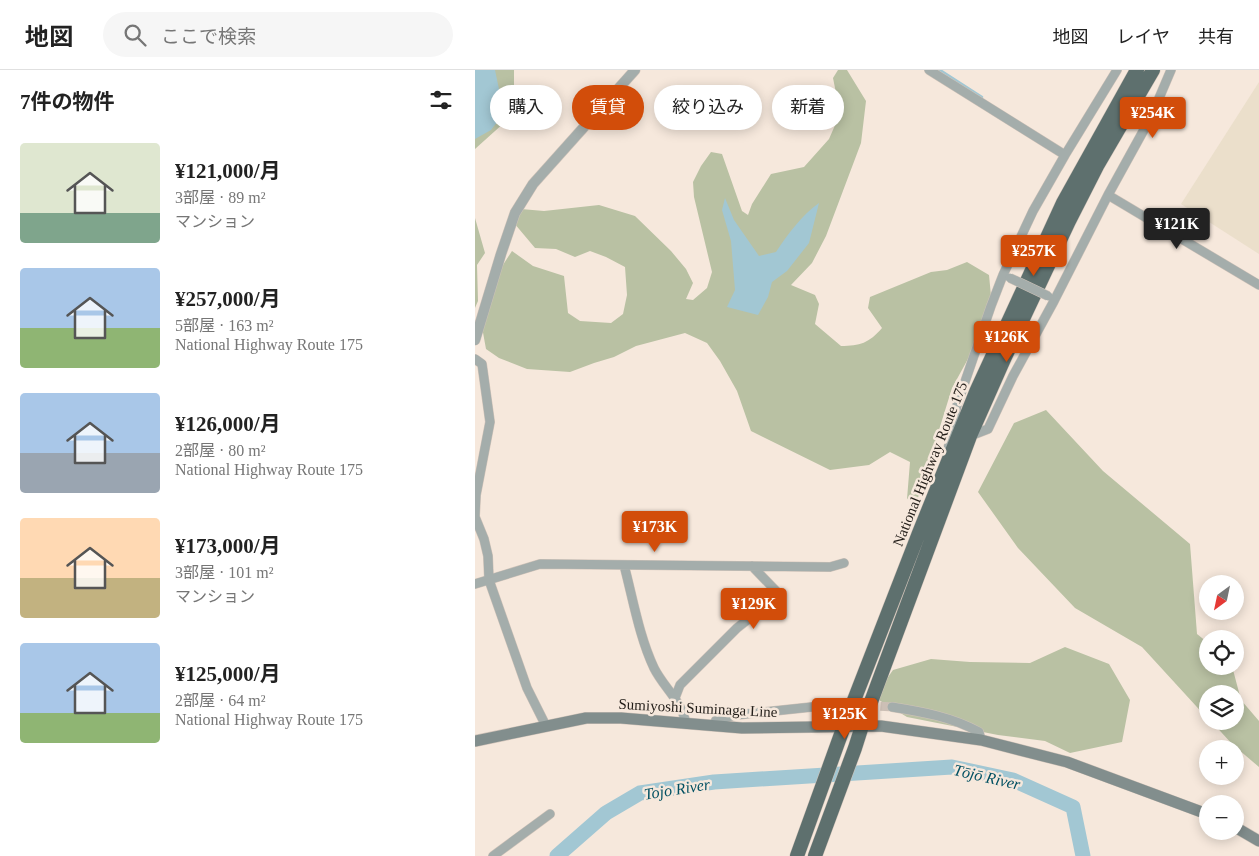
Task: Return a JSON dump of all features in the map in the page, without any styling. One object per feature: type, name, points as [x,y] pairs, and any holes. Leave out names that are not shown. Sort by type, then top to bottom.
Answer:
[{"type":"highway","name":"National Highway Route 175","points":[[797,856],[844,726],[976,392],[1063,203],[1137,70]]},
{"type":"highway","name":"National Highway Route 175","points":[[815,856],[970,436],[1069,220],[1097,166],[1153,70]]},
{"type":"main road","name":"Sumiyoshi Suminaga Line","points":[[475,741],[586,718],[621,718],[742,728],[881,726],[981,740],[1067,762],[1199,811]]},
{"type":"main road","points":[[1244,832],[1259,841]]},
{"type":"street","points":[[475,340],[515,213],[533,184],[635,70]]},
{"type":"street","points":[[929,70],[1065,155]]},
{"type":"street","points":[[942,478],[957,405],[1033,211],[1117,70]]},
{"type":"street","points":[[970,436],[988,429],[1051,299],[1151,117],[1171,70]]},
{"type":"street","points":[[1108,195],[1259,285]]},
{"type":"street","points":[[1007,276],[1051,299]]},
{"type":"street","points":[[475,359],[482,364],[490,422],[476,495],[475,516],[486,548],[489,580],[527,688],[546,726]]},
{"type":"street","points":[[475,584],[540,564],[830,566],[844,563]]},
{"type":"street","points":[[624,565],[651,660],[663,684],[675,698],[684,713],[686,724]]},
{"type":"street","points":[[675,698],[680,685],[737,628],[777,599],[778,593],[752,566]]},
{"type":"street","points":[[713,726],[716,720],[736,715],[840,704]]},
{"type":"street","points":[[892,707],[929,712],[964,723],[979,732],[981,740]]},
{"type":"street","points":[[493,856],[550,814]]},
{"type":"shaded area","points":[[1259,82],[1259,254],[1181,204]]},
{"type":"green space","points":[[486,70],[514,70],[514,85],[490,85],[490,130],[496,130],[475,149],[475,110]]},
{"type":"green space","points":[[838,70],[847,70],[866,101],[861,143],[826,236],[812,263],[791,285],[815,295],[819,304],[815,324],[841,346],[864,343],[882,328],[868,308],[870,297],[931,272],[947,270],[967,262],[989,275],[991,296],[974,348],[952,388],[917,501],[907,499],[910,462],[890,452],[869,465],[830,470],[751,431],[737,391],[720,361],[707,343],[685,333],[636,346],[614,357],[570,372],[527,369],[499,358],[486,349],[482,327],[499,271],[512,251],[533,266],[564,276],[568,313],[580,321],[611,323],[623,314],[627,295],[625,267],[590,251],[575,257],[556,249],[535,248],[514,223],[521,209],[544,211],[599,205],[635,216],[671,251],[686,269],[693,283],[686,299],[693,300],[707,288],[712,272],[694,197],[693,182],[701,166],[711,152],[722,154],[742,211],[748,215],[752,204],[771,174],[804,167],[829,139],[833,130],[844,130],[844,85],[834,85],[833,78]]},
{"type":"green space","points":[[475,218],[485,253],[477,265],[478,301],[475,308]]},
{"type":"green space","points":[[1046,410],[1103,471],[1190,544],[1197,634],[1199,636],[1199,675],[1234,675],[1237,685],[1199,685],[1199,709],[1142,647],[1075,608],[1018,548],[978,492],[1014,423]]},
{"type":"green space","points":[[1065,647],[1109,664],[1130,700],[1122,742],[1070,753],[1045,741],[998,735],[907,717],[874,697],[893,670],[931,659],[1030,663]]},
{"type":"green space","points":[[1244,704],[1259,721],[1259,767],[1244,754],[1244,740],[1228,740],[1219,730],[1244,730]]},
{"type":"water","points":[[475,70],[495,70],[498,85],[490,85],[491,130],[475,139]]},
{"type":"water","points":[[725,198],[734,220],[759,256],[776,252],[801,219],[819,203],[809,243],[787,271],[772,282],[768,297],[758,315],[727,307],[735,290],[731,241],[722,210]]},
{"type":"waterway","points":[[940,70],[982,97]]},
{"type":"waterway","name":"Tōjō River","points":[[557,856],[606,813],[640,793],[714,782],[952,767],[1013,780],[1073,807],[1083,856]]},
{"type":"tunnel","points":[[840,704],[892,707]]},
{"type":"water label","name":"Tojo River","points":[[677,789]]}]
